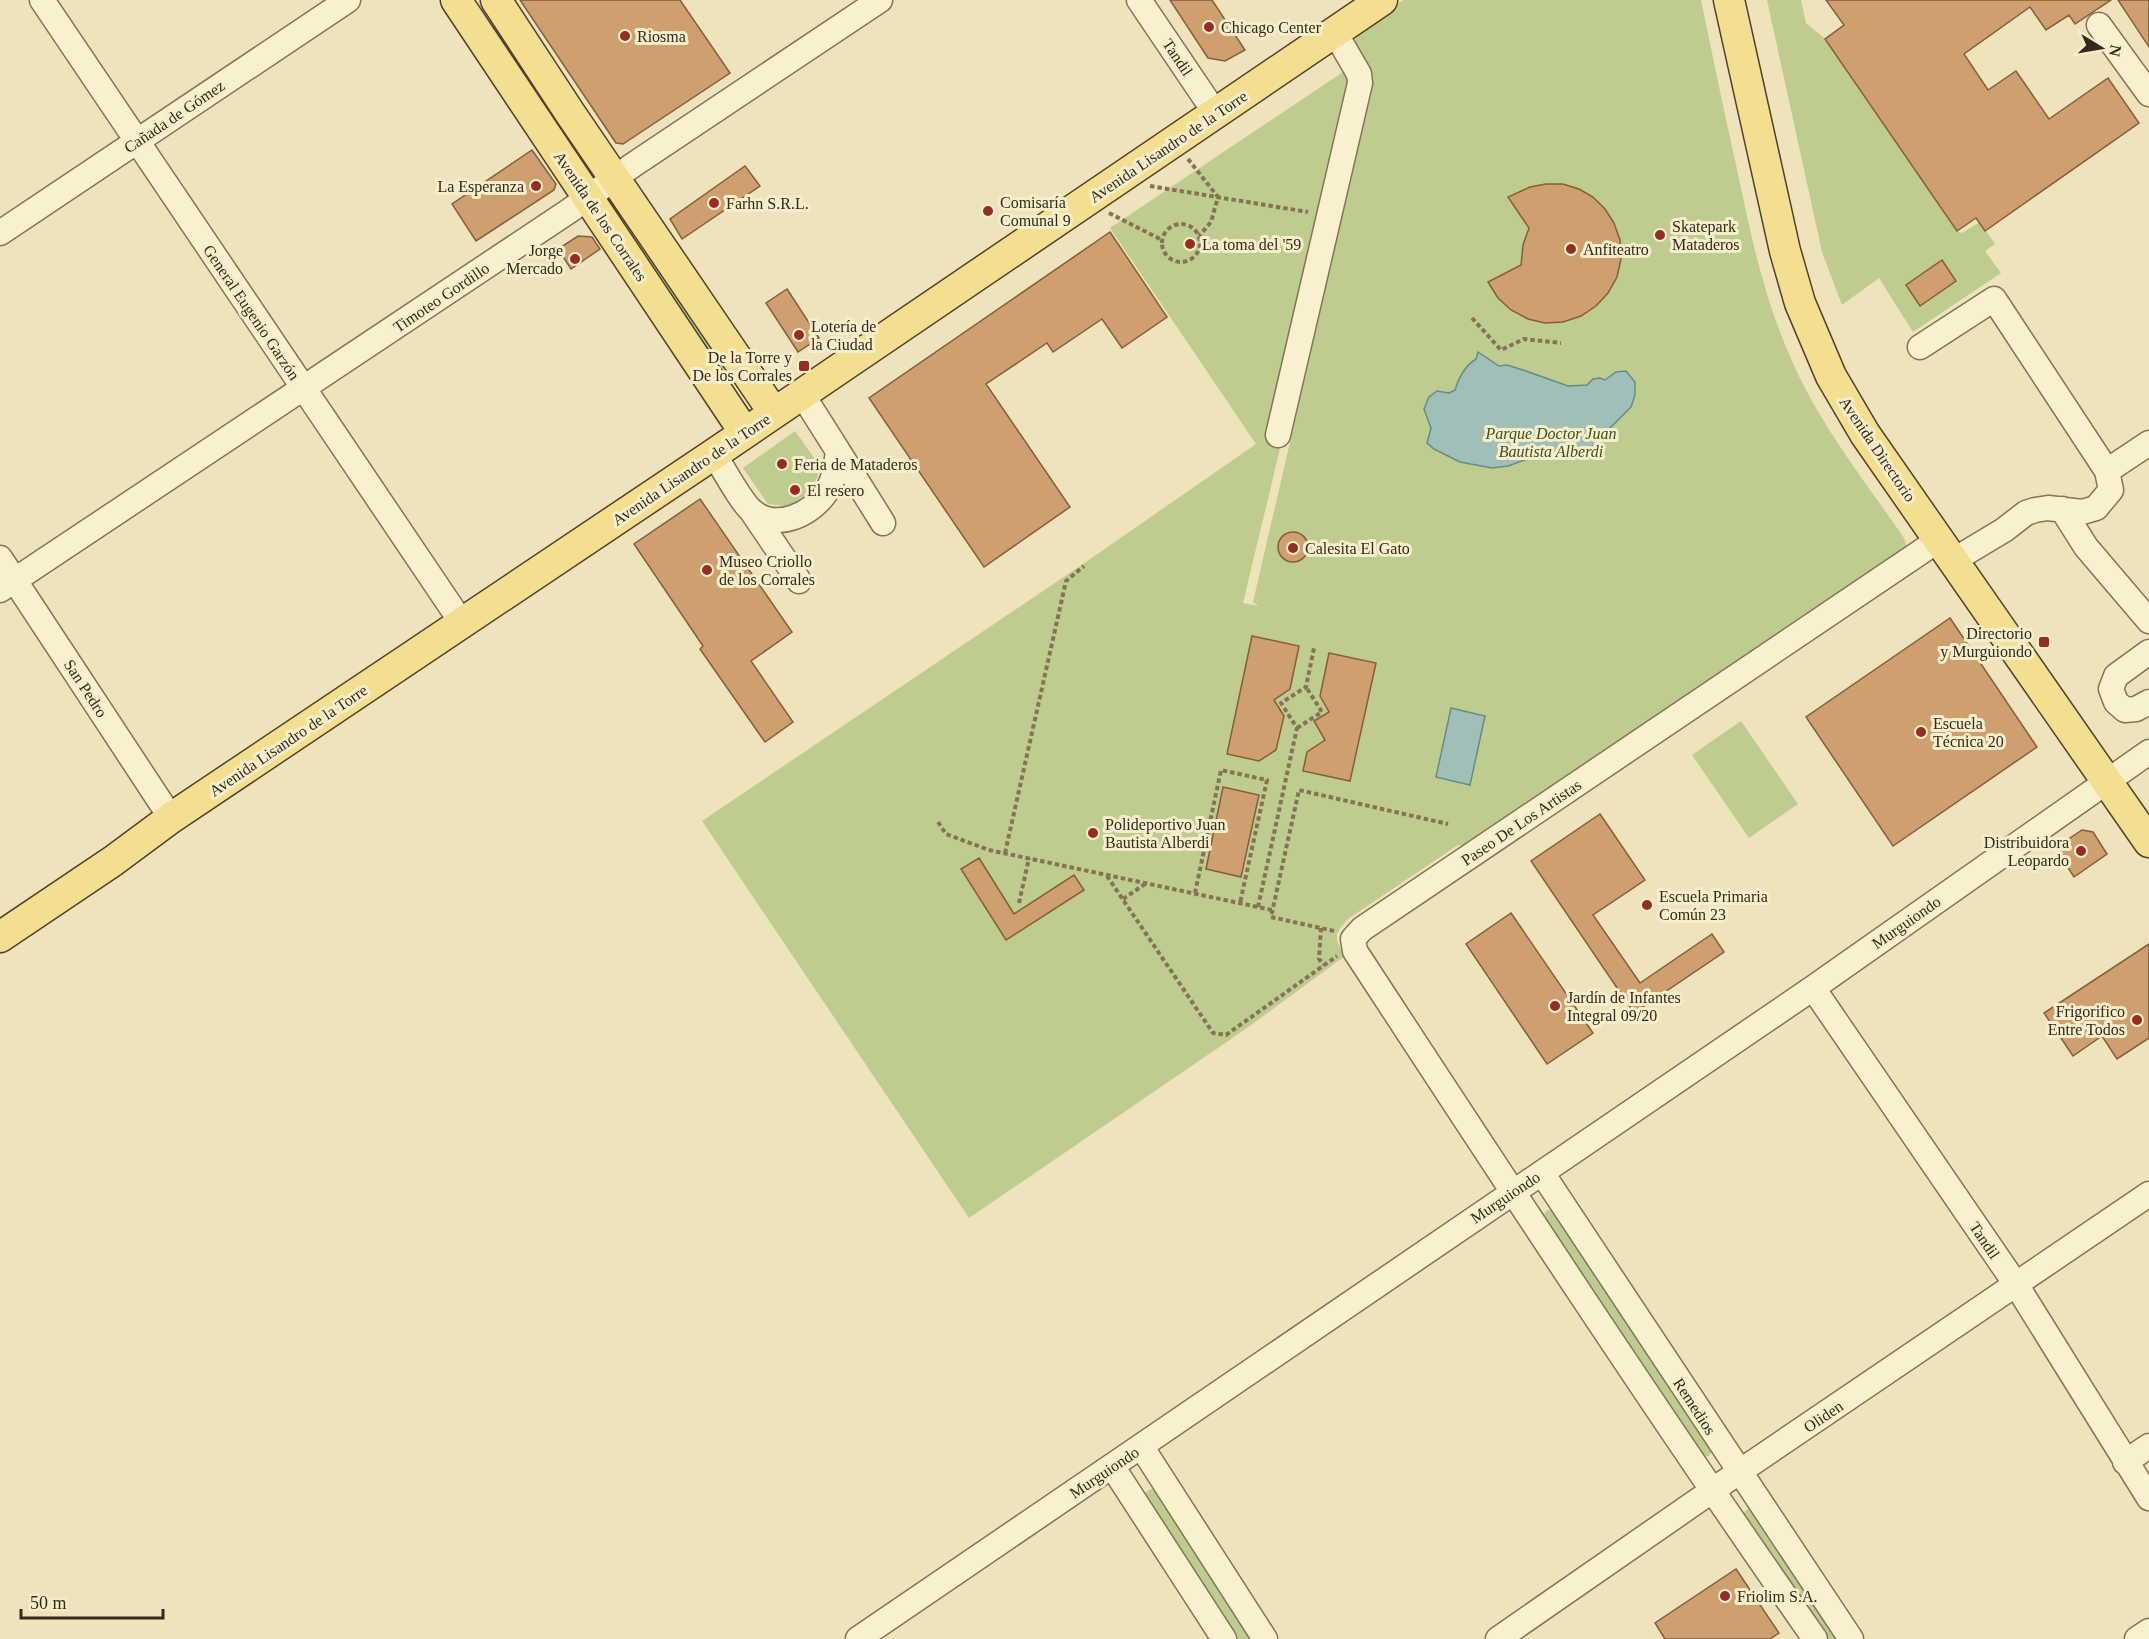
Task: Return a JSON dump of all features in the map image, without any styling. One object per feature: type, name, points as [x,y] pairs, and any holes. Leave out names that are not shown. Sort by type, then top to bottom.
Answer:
[{"type":"main road","name":"Avenida de los Corrales","points":[[456,0],[745,432]]},
{"type":"main road","name":"Avenida de los Corrales","points":[[496,0],[774,413]]},
{"type":"main road","name":"Avenida Lisandro de la Torre","points":[[0,937],[113,861],[171,818],[714,454],[1382,0]]},
{"type":"main road","name":"Avenida Directorio","points":[[1729,0],[1785,251],[1800,303],[1831,376],[1865,434],[2149,842]]},
{"type":"street","name":"General Eugenio Garzón","points":[[42,0],[462,623]]},
{"type":"street","name":"Cañada de Gómez","points":[[0,233],[348,0]]},
{"type":"street","name":"Timoteo Gordillo","points":[[7,585],[304,388],[879,0]]},
{"type":"street","name":"Tandil","points":[[1139,0],[1216,114]]},
{"type":"street","points":[[2099,25],[2149,94]]},
{"type":"street","points":[[1278,435],[1360,83],[1359,74],[1334,31]]},
{"type":"street","points":[[1920,347],[1994,299],[2108,471],[2149,443]]},
{"type":"street","points":[[802,394],[883,523]]},
{"type":"street","points":[[751,510],[764,519],[778,522],[796,517],[811,507],[826,493],[832,481],[838,451]]},
{"type":"street","points":[[714,454],[799,581]]},
{"type":"street","name":"Paseo De Los Artistas","points":[[1354,940],[1947,550],[2004,530],[2026,513],[2035,510],[2062,509],[2082,512],[2096,508],[2111,490],[2108,471]]},
{"type":"street","points":[[2062,509],[2086,547],[2149,621]]},
{"type":"street","name":"San Pedro","points":[[0,558],[7,585],[171,818]]},
{"type":"street","points":[[2149,652],[2116,676],[2111,689],[2116,702],[2125,710],[2136,709],[2149,702]]},
{"type":"street","name":"Murguiondo","points":[[858,1639],[1813,988],[2149,752]]},
{"type":"street","points":[[1354,940],[1513,1192]]},
{"type":"street","name":"Tandil","points":[[1813,988],[2017,1286],[2149,1498]]},
{"type":"street","name":"Remedios","points":[[1542,1173],[1851,1639]]},
{"type":"street","name":"Remedios","points":[[1513,1192],[1712,1492],[1815,1639]]},
{"type":"street","name":"Oliden","points":[[1498,1639],[1739,1472],[2017,1286],[2149,1194]]},
{"type":"street","points":[[1141,1446],[1265,1639]]},
{"type":"street","points":[[2125,1462],[2149,1446]]},
{"type":"street","points":[[1112,1466],[1224,1639]]},
{"type":"street","points":[[2137,1639],[2149,1630]]},
{"type":"path","points":[[1174,142],[1218,197]]},
{"type":"path","points":[[1117,181],[1330,215]]},
{"type":"path","points":[[1199,236],[1211,222],[1218,197]]},
{"type":"path","points":[[1086,202],[1162,240]]},
{"type":"path","points":[[1179,224],[1191,227],[1199,236],[1200,249],[1192,259],[1179,263],[1167,257],[1161,246],[1162,240],[1168,229],[1179,224]]},
{"type":"path","points":[[1472,318],[1501,351],[1524,339],[1561,343]]},
{"type":"path","points":[[1005,853],[1066,581],[1084,566]]},
{"type":"path","points":[[1297,728],[1322,712],[1306,687],[1314,648]]},
{"type":"path","points":[[1258,907],[1297,728],[1281,702],[1306,687]]},
{"type":"path","points":[[1195,893],[1221,770],[1267,780],[1240,903]]},
{"type":"path","points":[[1354,940],[1321,928],[1271,917],[1299,790],[1448,824]]},
{"type":"path","points":[[938,822],[946,834],[988,850],[1272,910]]},
{"type":"path","points":[[1020,903],[1029,858]]},
{"type":"path","points":[[1107,876],[1213,1033],[1226,1035],[1324,965],[1354,940]]},
{"type":"path","points":[[1123,899],[1146,883]]},
{"type":"path","points":[[1321,928],[1319,959],[1324,965]]},
{"type":"green space","points":[[480,0],[484,0],[537,79],[529,84],[546,110],[554,104],[588,155],[577,163],[487,31],[496,24]]},
{"type":"green space","name":"Parque Doctor Juan Bautista Alberdi","points":[[1404,0],[1701,0],[1748,221],[1760,269],[1782,338],[1816,408],[1904,538],[1906,545],[1904,553],[1467,847],[1458,845],[1348,919],[1337,937],[1345,956],[1247,1028],[969,1218],[702,821],[1080,566],[1256,444],[1110,228],[1343,72],[1353,89],[1283,436],[1243,603],[1258,606],[1253,602],[1372,80],[1356,50],[1355,41],[1357,33],[1363,26]]},
{"type":"green space","points":[[1767,0],[1801,0],[1806,23],[1835,47],[1957,231],[1962,233],[1980,222],[1995,244],[1985,251],[2001,273],[1913,332],[1879,278],[1842,305],[1822,252]]},
{"type":"green space","points":[[627,211],[740,379],[727,387],[614,219]]},
{"type":"green space","points":[[795,431],[815,459],[818,476],[806,500],[784,506],[768,504],[743,468]]},
{"type":"green space","points":[[1741,721],[1798,804],[1749,838],[1692,755]]},
{"type":"green space","points":[[1547,1210],[1555,1211],[1713,1450],[1709,1456],[1702,1457],[1543,1216]]},
{"type":"green space","points":[[1150,1489],[1156,1490],[1253,1639],[1234,1639],[1143,1495]]},
{"type":"green space","points":[[1750,1508],[1755,1509],[1846,1639],[1825,1639],[1743,1518],[1744,1512]]},
{"type":"water","points":[[1478,352],[1499,366],[1507,365],[1568,386],[1587,385],[1593,379],[1605,380],[1616,372],[1626,371],[1635,382],[1635,395],[1631,407],[1587,451],[1577,455],[1533,457],[1508,466],[1492,468],[1460,462],[1427,443],[1431,428],[1424,409],[1429,397],[1437,391],[1449,393],[1455,390],[1463,372],[1476,359]]},
{"type":"water","points":[[1451,708],[1485,716],[1470,785],[1436,777]]},
{"type":"building","name":"Riosma","points":[[520,0],[680,0],[730,73],[623,144],[616,143]]},
{"type":"building","name":"Chicago Center","points":[[1170,0],[1212,0],[1245,50],[1225,61],[1208,58]]},
{"type":"building","points":[[1826,0],[2111,0],[2075,24],[2069,15],[2046,30],[2030,7],[1964,54],[1988,90],[2016,71],[2049,119],[2108,78],[2139,123],[1985,231],[1976,218],[1957,231],[1825,39],[1844,25]]},
{"type":"building","points":[[2118,0],[2149,0],[2149,47]]},
{"type":"building","points":[[532,150],[556,184],[554,190],[476,241],[452,204]]},
{"type":"building","name":"Farhn S.R.L.","points":[[745,166],[760,186],[682,239],[670,219]]},
{"type":"building","name":"Anfiteatro","points":[[1563,184],[1593,197],[1614,223],[1620,240],[1621,259],[1617,277],[1608,293],[1596,306],[1581,316],[1563,322],[1545,323],[1528,319],[1511,310],[1498,298],[1488,282],[1521,265],[1523,245],[1529,228],[1508,197],[1530,187]]},
{"type":"building","points":[[1110,232],[1167,317],[1122,348],[1102,319],[1053,352],[1047,343],[986,384],[1070,507],[984,567],[869,398]]},
{"type":"building","name":"Jorge Mercado","points":[[578,236],[592,237],[600,249],[571,269],[558,249]]},
{"type":"building","points":[[1942,260],[1956,281],[1920,306],[1906,285]]},
{"type":"building","points":[[787,289],[819,338],[798,352],[766,303]]},
{"type":"building","points":[[700,499],[792,632],[751,661],[793,722],[765,742],[700,649],[703,646],[634,544]]},
{"type":"building","name":"Calesita El Gato","points":[[1293,532],[1304,536],[1308,547],[1304,558],[1293,562],[1282,558],[1278,547],[1282,536]]},
{"type":"building","name":"Escuela Técnica 20","points":[[1950,618],[2037,747],[1893,846],[1806,717]]},
{"type":"building","points":[[1252,636],[1299,646],[1290,689],[1274,700],[1284,716],[1276,750],[1259,761],[1227,754]]},
{"type":"building","points":[[1329,653],[1376,663],[1350,781],[1303,771],[1307,752],[1325,740],[1314,721],[1329,712],[1320,696]]},
{"type":"building","points":[[1223,787],[1259,795],[1241,877],[1206,869]]},
{"type":"building","points":[[1600,814],[1645,880],[1593,915],[1640,983],[1712,934],[1724,952],[1634,1013],[1531,861]]},
{"type":"building","name":"Distribuidora Leopardo","points":[[2082,830],[2093,832],[2107,854],[2074,877],[2055,848]]},
{"type":"building","points":[[979,858],[1014,914],[1074,875],[1084,890],[1006,940],[961,869]]},
{"type":"building","points":[[1511,913],[1593,1033],[1547,1064],[1466,944]]},
{"type":"building","points":[[2149,944],[2149,1038],[2117,1059],[2102,1036],[2073,1056],[2044,1013]]},
{"type":"building","name":"Friolim S.A.","points":[[1736,1569],[1779,1633],[1770,1639],[1665,1639],[1655,1623]]},
{"type":"place","name":"Chicago Center","points":[[1209,27]]},
{"type":"place","name":"Riosma","points":[[625,36]]},
{"type":"place","name":"La Esperanza","points":[[536,186]]},
{"type":"place","name":"Farhn S.R.L.","points":[[714,203]]},
{"type":"place","name":"Comisaría Comunal 9","points":[[988,211]]},
{"type":"place","name":"Skatepark Mataderos","points":[[1660,235]]},
{"type":"place","name":"La toma del '59","points":[[1190,244]]},
{"type":"place","name":"Anfiteatro","points":[[1571,249]]},
{"type":"place","name":"Jorge Mercado","points":[[575,259]]},
{"type":"place","name":"Lotería de la Ciudad","points":[[799,335]]},
{"type":"place","name":"De la Torre y De los Corrales","points":[[804,366]]},
{"type":"place","name":"Feria de Mataderos","points":[[782,464]]},
{"type":"place","name":"El resero","points":[[795,490]]},
{"type":"place","name":"Calesita El Gato","points":[[1293,548]]},
{"type":"place","name":"Museo Criollo de los Corrales","points":[[707,570]]},
{"type":"place","name":"Directorio y Murguiondo","points":[[2044,642]]},
{"type":"place","name":"Escuela Técnica 20","points":[[1921,732]]},
{"type":"place","name":"Polideportivo Juan Bautista Alberdi","points":[[1093,833]]},
{"type":"place","name":"Distribuidora Leopardo","points":[[2081,851]]},
{"type":"place","name":"Escuela Primaria Común 23","points":[[1647,905]]},
{"type":"place","name":"Jardín de Infantes Integral 09/20","points":[[1555,1006]]},
{"type":"place","name":"Frigorifico Entre Todos","points":[[2137,1020]]},
{"type":"place","name":"Friolim S.A.","points":[[1725,1596]]}]
